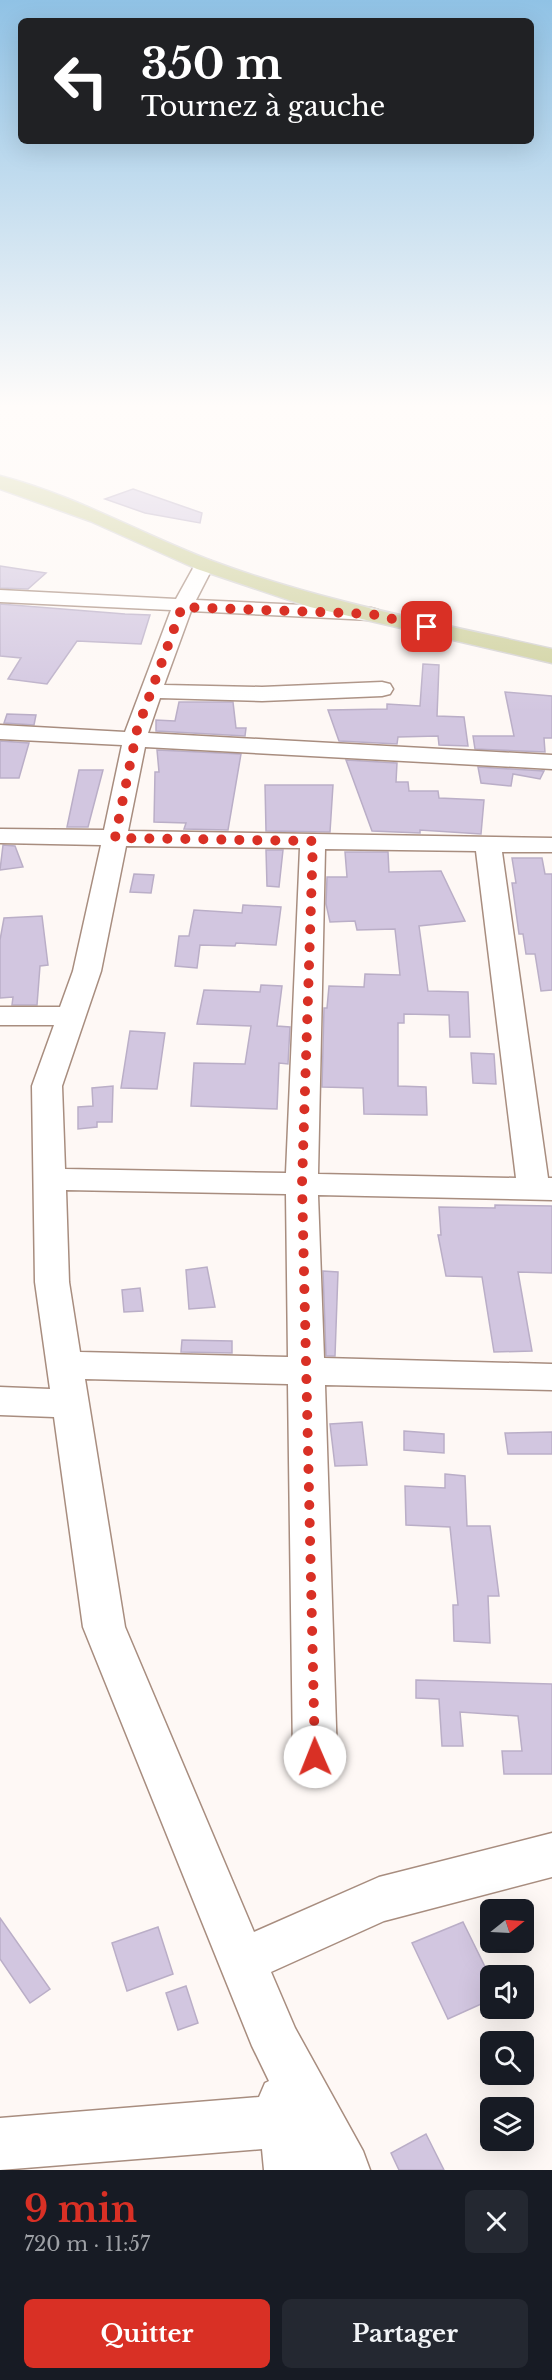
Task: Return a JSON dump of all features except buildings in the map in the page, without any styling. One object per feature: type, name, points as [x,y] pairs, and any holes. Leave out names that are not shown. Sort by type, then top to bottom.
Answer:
[{"type":"main road","points":[[74,509],[97,517],[204,565],[318,602],[552,656]]},
{"type":"street","points":[[204,565],[182,607],[135,741],[87,971],[48,1086],[52,1282],[104,1628],[277,2046],[344,2170]]},
{"type":"street","points":[[0,596],[182,607],[371,614]]},
{"type":"street","points":[[152,691],[262,693],[382,689]]},
{"type":"street","points":[[0,732],[552,762]]},
{"type":"street","points":[[0,836],[552,845]]},
{"type":"street","points":[[313,841],[302,1184],[315,1757]]},
{"type":"street","points":[[49,1179],[543,1189],[488,844]]},
{"type":"street","points":[[0,1016],[71,1016]]},
{"type":"street","points":[[64,1365],[552,1377]]},
{"type":"street","points":[[0,1401],[70,1404]]},
{"type":"street","points":[[242,1961],[379,1900],[552,1855]]},
{"type":"street","points":[[277,2046],[290,2170]]},
{"type":"street","points":[[0,2144],[285,2121]]},
{"type":"route","points":[[315,1757],[302,1184],[313,841],[115,838],[137,730],[182,607],[371,614],[427,627]]}]
